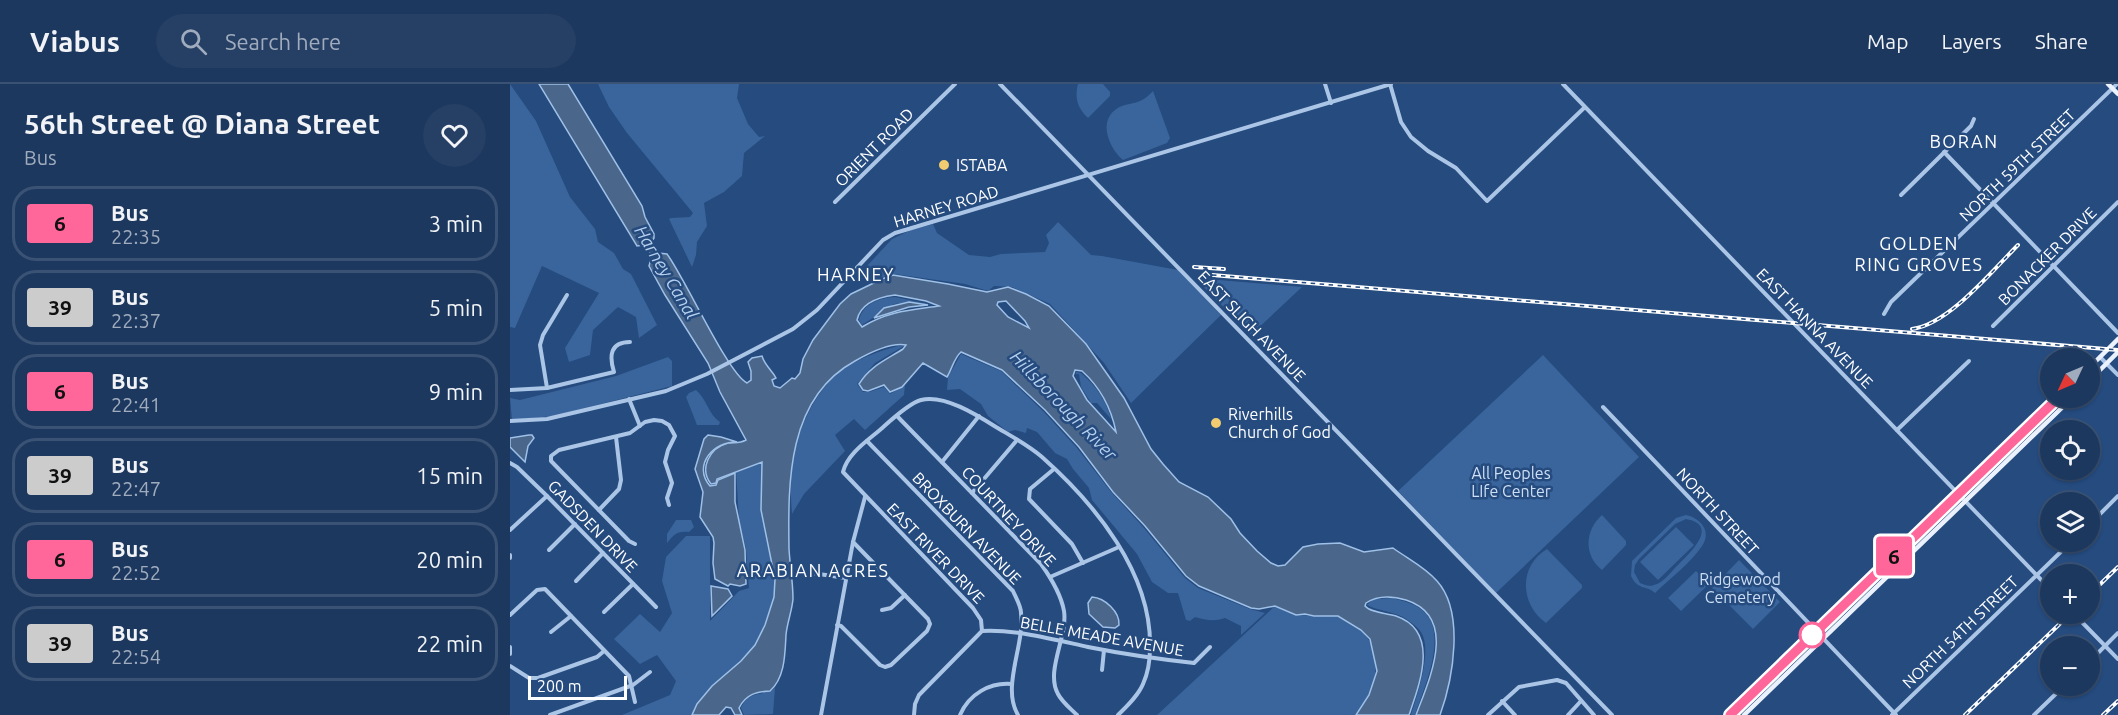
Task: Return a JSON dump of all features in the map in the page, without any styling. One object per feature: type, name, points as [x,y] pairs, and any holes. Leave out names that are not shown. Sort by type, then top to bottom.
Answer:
[{"type":"main road","points":[[2113,85],[2118,94]]},
{"type":"main road","points":[[2100,357],[2118,339]]},
{"type":"main road","points":[[2100,370],[2118,352]]},
{"type":"main road","points":[[1730,715],[2047,408]]},
{"type":"main road","points":[[1744,715],[2061,408]]},
{"type":"main road","points":[[2029,425],[2036,432]]},
{"type":"main road","points":[[1904,546],[1911,553]]},
{"type":"main road","points":[[1749,697],[1755,705]]},
{"type":"street","name":"ORIENT ROAD","points":[[835,202],[955,84]]},
{"type":"street","name":"EAST SLIGH AVENUE","points":[[1000,84],[1612,715]]},
{"type":"street","points":[[1325,84],[1331,103]]},
{"type":"street","name":"HARNEY ROAD","points":[[510,421],[547,419],[666,391],[734,361],[793,330],[817,310],[883,240],[895,233],[1390,84]]},
{"type":"street","points":[[1390,84],[1401,122],[1411,137],[1428,151],[1456,168],[1487,201],[1584,108]]},
{"type":"street","name":"EAST HANNA AVENUE","points":[[1563,84],[2040,579]]},
{"type":"street","name":"NORTH 59TH STREET","points":[[1884,314],[1891,302],[1994,204],[2113,85]]},
{"type":"street","points":[[1901,195],[1971,126],[1974,119]]},
{"type":"street","points":[[1944,153],[2118,333]]},
{"type":"street","name":"BONACKER DRIVE","points":[[1993,326],[2118,202]]},
{"type":"street","points":[[547,388],[541,340],[567,294]]},
{"type":"street","points":[[510,390],[547,388],[614,372],[610,360],[611,352],[616,345],[630,342]]},
{"type":"street","points":[[2100,357],[2118,375]]},
{"type":"street","points":[[1897,430],[1969,361]]},
{"type":"street","points":[[629,399],[640,426]]},
{"type":"street","name":"EAST RIVER DRIVE","points":[[914,715],[919,695],[982,631],[981,620],[973,608],[843,472],[845,462],[867,441],[920,400],[944,400],[979,416],[1041,455],[1092,510],[1119,547],[1135,573],[1147,610],[1150,657],[1141,689],[1118,715]]},
{"type":"street","name":"NORTH STREET","points":[[1604,407],[1894,714]]},
{"type":"street","name":"COURTNEY DRIVE","points":[[897,416],[1041,564],[1050,577],[1064,612],[1064,631],[1054,682],[1057,692],[1077,715]]},
{"type":"street","points":[[942,462],[979,416]]},
{"type":"street","points":[[634,544],[551,461],[551,456],[558,450],[630,433],[645,422],[658,420],[674,431],[674,440],[665,462],[672,483],[667,498],[669,505]]},
{"type":"street","points":[[599,510],[618,489],[621,480],[616,437]]},
{"type":"street","points":[[972,493],[1017,440]]},
{"type":"street","name":"BROXBURN AVENUE","points":[[867,441],[1013,591],[1021,611],[1021,634],[1012,684],[1013,704],[1018,715]]},
{"type":"street","name":"GADSDEN DRIVE","points":[[510,463],[518,467],[656,608]]},
{"type":"street","points":[[1054,469],[1030,489],[1029,499],[1072,544],[1083,564]]},
{"type":"street","points":[[510,530],[547,496]]},
{"type":"street","points":[[2100,514],[2118,496]]},
{"type":"street","points":[[821,715],[853,542],[865,497]]},
{"type":"street","points":[[549,550],[575,524]]},
{"type":"street","points":[[837,625],[841,626],[880,665],[888,666],[930,626],[928,619],[853,542]]},
{"type":"street","points":[[1050,577],[1119,547]]},
{"type":"street","name":"NORTH 54TH STREET","points":[[1894,714],[2060,552]]},
{"type":"street","points":[[576,581],[603,553]]},
{"type":"street","points":[[812,573],[846,578]]},
{"type":"street","points":[[604,612],[633,584]]},
{"type":"street","points":[[510,615],[537,590],[545,589],[629,676],[633,685],[635,702]]},
{"type":"street","points":[[882,610],[891,608],[905,595]]},
{"type":"street","points":[[551,632],[571,616]]},
{"type":"street","points":[[2084,624],[2118,659]]},
{"type":"street","name":"BELLE MEADE AVENUE","points":[[982,631],[1021,634],[1104,650],[1194,663],[1210,647]]},
{"type":"street","points":[[2100,651],[2118,633]]},
{"type":"street","points":[[510,647],[510,654]]},
{"type":"street","points":[[1102,670],[1104,650]]},
{"type":"street","points":[[510,666],[530,678],[538,678],[597,657],[604,651]]},
{"type":"street","points":[[550,715],[633,685],[650,672]]},
{"type":"street","points":[[1488,715],[1519,687],[1557,680],[1566,683],[1594,715]]},
{"type":"street","points":[[960,715],[971,698],[980,692],[994,685],[1012,684]]},
{"type":"street","points":[[2034,715],[2054,696]]},
{"type":"street","points":[[1502,701],[1515,715]]},
{"type":"street","points":[[1568,715],[1581,701]]},
{"type":"green space","points":[[510,84],[536,121],[570,197],[595,229],[598,242],[614,253],[623,269],[631,274],[657,325],[639,338],[636,317],[618,307],[593,330],[590,355],[569,362],[565,348],[599,293],[542,266],[515,328],[510,327]]},
{"type":"green space","points":[[598,84],[739,84],[737,98],[748,124],[759,137],[765,136],[744,153],[742,176],[724,192],[704,203],[707,226],[697,242],[692,267],[669,219],[690,217],[693,213],[627,133],[609,107]]},
{"type":"green space","points":[[1078,84],[1103,84],[1110,92],[1110,96],[1088,118],[1078,103],[1076,94]]},
{"type":"green space","points":[[1153,91],[1170,138],[1167,143],[1123,160],[1110,143],[1107,122],[1110,115],[1118,108],[1142,100]]},
{"type":"green space","points":[[1058,222],[1091,255],[1178,270],[1221,315],[1131,403],[1104,363],[1050,304],[1012,287],[994,286],[988,291],[965,284],[894,274],[876,279],[878,275],[866,267],[892,239],[911,230],[933,224],[937,233],[969,255],[990,257],[1001,254],[1045,252],[1049,243],[1046,235]]},
{"type":"green space","points":[[1195,278],[1302,287],[1251,335]]},
{"type":"green space","points":[[895,297],[933,305],[909,302],[894,304],[862,325],[859,320],[864,309],[878,300]]},
{"type":"green space","points":[[904,346],[875,363],[857,384],[863,392],[884,387],[890,394],[905,385],[904,395],[865,430],[854,419],[835,435],[845,451],[804,494],[792,514],[793,458],[801,430],[814,402],[842,370],[869,355]]},
{"type":"green space","points":[[961,354],[1001,371],[1044,412],[1077,448],[1112,493],[1185,578],[1198,588],[1265,613],[1241,635],[1241,626],[1225,618],[1210,620],[1195,617],[1190,621],[1186,620],[1178,593],[1168,593],[1152,582],[1137,554],[1092,500],[1089,488],[1067,459],[1055,453],[1037,432],[1027,428],[1026,433],[1015,430],[1008,432],[988,416],[981,404],[960,389],[947,390],[948,377]]},
{"type":"green space","name":"All Peoples LIfe Center","points":[[1543,355],[1639,457],[1496,593],[1398,491]]},
{"type":"green space","points":[[668,357],[672,361],[672,386],[554,416],[512,420],[510,398],[520,400],[616,376]]},
{"type":"green space","points":[[1076,372],[1081,373],[1096,388],[1111,419],[1097,403],[1091,403],[1081,387],[1079,374]]},
{"type":"green space","points":[[696,390],[720,422],[719,425],[697,425],[686,397]]},
{"type":"green space","points":[[762,461],[761,510],[775,579],[774,597],[765,625],[755,645],[741,661],[712,686],[697,703],[692,715],[622,715],[670,695],[676,681],[657,655],[640,664],[614,639],[640,614],[660,632],[672,613],[662,581],[666,557],[686,536],[710,536],[710,621],[739,591],[749,588],[746,549],[739,520],[736,470]]},
{"type":"green space","points":[[1602,515],[1626,541],[1626,545],[1602,570],[1592,557],[1588,542],[1592,528]]},
{"type":"green space","points":[[1686,515],[1700,522],[1705,531],[1705,541],[1692,559],[1655,593],[1634,581],[1631,576],[1632,561],[1676,518]],"holes":[[[1686,519],[1696,522],[1701,527],[1702,533],[1690,553],[1658,584],[1647,586],[1640,583],[1634,572],[1639,559],[1675,524]]]},
{"type":"green space","points":[[676,520],[691,520],[694,527],[689,532],[676,534],[667,543],[667,534]]},
{"type":"green space","points":[[1676,527],[1694,545],[1658,580],[1640,562]]},
{"type":"green space","points":[[1547,549],[1582,585],[1582,588],[1546,623],[1531,606],[1526,586],[1531,565]]},
{"type":"green space","name":"Ridgewood Cemetery","points":[[1739,560],[1780,602],[1753,629],[1712,588]]},
{"type":"green space","points":[[1696,571],[1709,584],[1681,611],[1668,598]]},
{"type":"green space","points":[[1392,598],[1422,610],[1430,620],[1434,632],[1429,676],[1415,715],[1411,715],[1425,661],[1424,640],[1421,632],[1403,617],[1367,605],[1373,599]]},
{"type":"green space","points":[[1275,606],[1302,615],[1338,616],[1364,634],[1375,656],[1376,668],[1370,693],[1356,715],[1157,715]]},
{"type":"green space","points":[[775,688],[773,714],[744,715],[741,708],[748,698]]},
{"type":"water","points":[[539,84],[568,84],[642,206],[654,234],[651,243],[658,253],[667,254],[718,345],[739,376],[747,383],[751,380],[748,362],[752,358],[762,356],[776,378],[772,380],[774,386],[780,388],[792,378],[795,379],[800,373],[803,359],[813,340],[840,304],[851,294],[893,275],[987,292],[1008,287],[1026,294],[1049,306],[1086,344],[1124,398],[1151,449],[1179,482],[1208,497],[1231,519],[1240,533],[1257,551],[1271,563],[1278,566],[1285,565],[1303,547],[1318,544],[1340,543],[1364,552],[1393,548],[1422,567],[1437,581],[1446,594],[1454,628],[1452,665],[1440,715],[1416,715],[1433,668],[1436,651],[1436,635],[1432,620],[1422,608],[1406,600],[1390,597],[1380,597],[1366,603],[1365,606],[1371,610],[1396,616],[1410,623],[1418,633],[1423,659],[1418,688],[1409,715],[1356,715],[1369,695],[1377,671],[1370,639],[1361,630],[1338,616],[1296,615],[1275,606],[1251,608],[1199,586],[1186,576],[1145,526],[1113,492],[1079,447],[1045,410],[1002,370],[961,352],[947,377],[923,363],[902,387],[890,392],[884,385],[868,391],[863,390],[859,384],[863,378],[873,368],[906,345],[900,344],[867,355],[833,377],[816,397],[804,419],[796,444],[789,497],[789,549],[793,599],[779,679],[770,691],[748,697],[739,708],[742,715],[735,715],[731,708],[726,707],[719,715],[692,715],[697,704],[712,686],[741,661],[755,645],[765,625],[774,597],[775,579],[761,510],[762,462],[717,479],[716,483],[711,484],[706,466],[711,454],[728,443],[746,440],[720,392],[708,363],[649,266],[651,257],[649,250],[644,245],[637,246]],"holes":[[[895,295],[939,306],[890,314],[862,327],[857,320],[862,309],[877,299]],[[1006,301],[1029,328],[1008,317],[997,305],[998,302]],[[1075,370],[1082,371],[1095,384],[1108,406],[1116,432],[1087,400],[1073,376]]]},
{"type":"water","points":[[909,302],[928,305],[909,307],[874,318],[884,308]]},
{"type":"water","points":[[532,435],[534,438],[528,446],[525,462],[510,447],[510,438]]},
{"type":"water","points":[[708,435],[737,442],[728,443],[714,450],[708,456],[703,470],[710,486],[716,485],[718,480],[735,473],[735,502],[745,550],[746,584],[740,586],[730,584],[728,586],[715,579],[713,537],[700,517],[703,492],[695,469],[704,439]]},
{"type":"water","points":[[711,586],[728,589],[732,596],[712,616]]},
{"type":"water","points":[[1092,597],[1111,606],[1117,615],[1119,625],[1115,628],[1103,627],[1089,614],[1088,603]]},
{"type":"railway","points":[[1912,329],[1926,325],[1955,308],[2018,245]]},
{"type":"railway","points":[[1194,267],[1224,269]]},
{"type":"railway","points":[[1212,275],[2118,350]]},
{"type":"railway","points":[[2100,584],[2118,567]]},
{"type":"railway","points":[[1965,715],[2060,624]]},
{"type":"railway","points":[[2103,715],[2118,701]]},
{"type":"bus line","name":"6","points":[[1730,715],[2048,408]]},
{"type":"place","name":"ISTABA","points":[[944,165]]},
{"type":"place","name":"Riverhills Church of God","points":[[1216,423]]},
{"type":"district","name":"BORAN","points":[[1964,141]]},
{"type":"district","name":"GOLDEN RING GROVES","points":[[1919,253]]},
{"type":"district","name":"HARNEY","points":[[856,274]]},
{"type":"district","name":"ARABIAN ACRES","points":[[813,570]]},
{"type":"water label","name":"Harney Canal","points":[[667,272]]},
{"type":"water label","name":"Hillsborough River","points":[[1064,405]]}]
